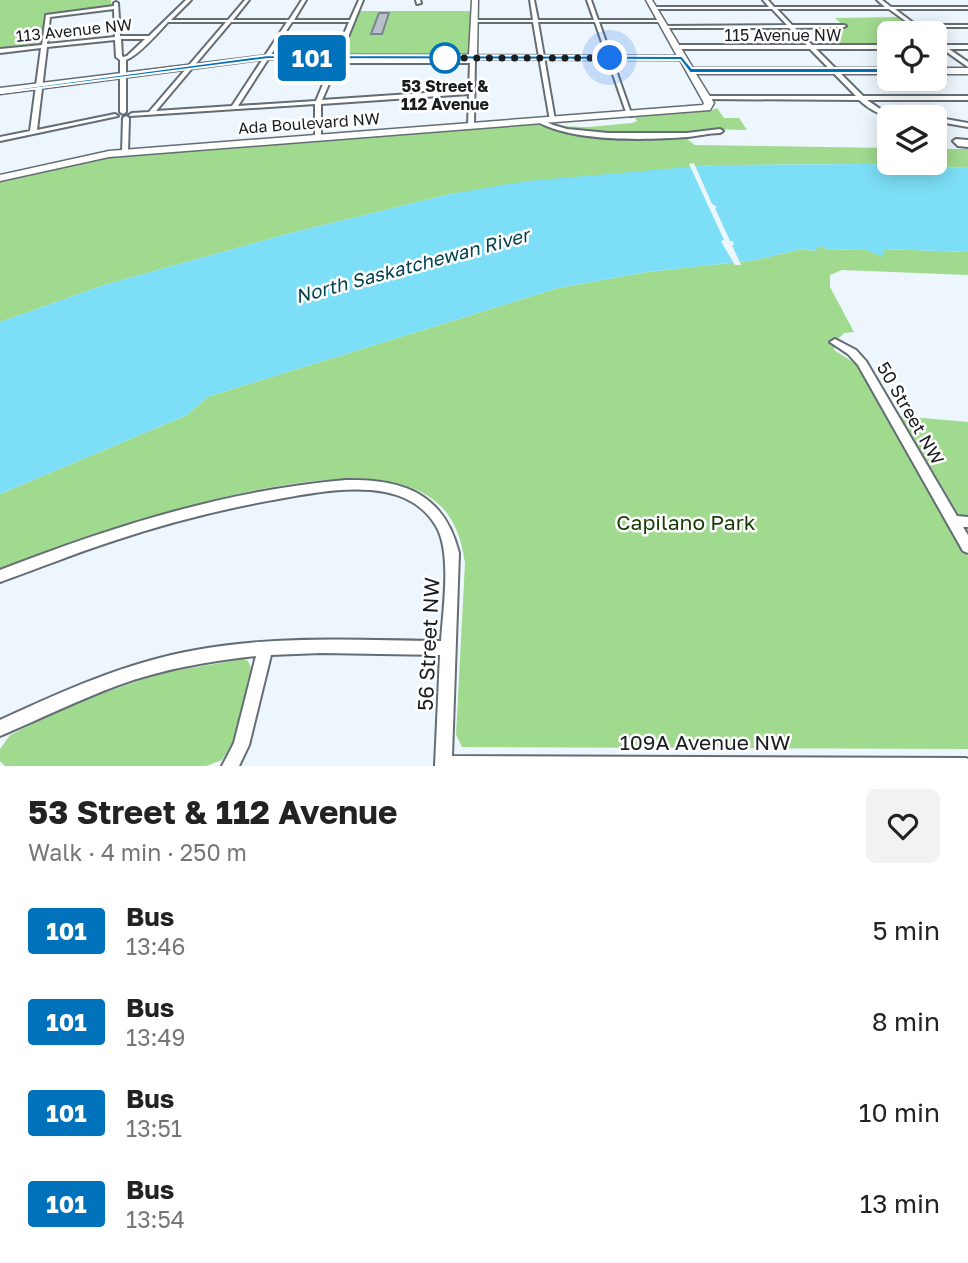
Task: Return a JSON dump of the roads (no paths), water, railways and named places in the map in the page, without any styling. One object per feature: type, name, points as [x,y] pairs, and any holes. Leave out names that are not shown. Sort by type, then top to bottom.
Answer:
[{"type":"street","points":[[116,0],[119,57],[126,58]]},
{"type":"street","points":[[125,152],[127,115],[122,75],[126,58],[152,37],[189,0]]},
{"type":"street","points":[[151,114],[247,0]]},
{"type":"street","points":[[234,108],[304,0]]},
{"type":"street","points":[[317,138],[318,103],[361,0]]},
{"type":"street","points":[[471,126],[475,0]]},
{"type":"street","points":[[532,0],[552,120]]},
{"type":"street","points":[[589,0],[630,115]]},
{"type":"street","points":[[649,0],[707,103]]},
{"type":"street","points":[[765,0],[877,112]]},
{"type":"street","points":[[879,0],[908,21]]},
{"type":"street","points":[[33,132],[50,15],[116,7]]},
{"type":"street","points":[[654,8],[968,8]]},
{"type":"street","points":[[169,21],[353,21]]},
{"type":"street","points":[[474,21],[845,26]]},
{"type":"street","points":[[947,26],[968,26]]},
{"type":"street","name":"113 Avenue NW","points":[[0,51],[118,38],[152,37]]},
{"type":"street","name":"115 Avenue NW","points":[[677,47],[877,47]]},
{"type":"street","points":[[947,47],[968,47]]},
{"type":"street","points":[[947,49],[968,65]]},
{"type":"street","points":[[0,91],[268,57],[682,58]]},
{"type":"street","points":[[690,71],[877,71]]},
{"type":"street","points":[[947,71],[968,71]]},
{"type":"street","points":[[395,97],[397,85]]},
{"type":"street","points":[[0,139],[115,116],[471,92]]},
{"type":"street","points":[[861,98],[968,98]]},
{"type":"street","name":"Ada Boulevard NW","points":[[0,178],[125,152],[630,115],[707,103],[861,98]]},
{"type":"street","points":[[947,119],[968,120]]},
{"type":"street","points":[[541,121],[557,129],[614,135],[685,135],[703,130],[719,131]]},
{"type":"street","points":[[947,121],[968,125]]},
{"type":"street","name":"50 Street NW","points":[[835,342],[852,352],[862,363],[968,547]]},
{"type":"street","name":"56 Street NW","points":[[0,576],[107,536],[226,503],[313,489],[361,485],[396,490],[425,504],[444,524],[452,564],[443,765]]},
{"type":"street","points":[[953,521],[968,522]]},
{"type":"street","points":[[0,736],[7,725],[69,697],[139,671],[194,657],[265,648],[448,648]]},
{"type":"street","points":[[230,766],[241,745],[265,648]]},
{"type":"street","name":"109A Avenue NW","points":[[443,765],[966,766]]},
{"type":"water","name":"North Saskatchewan River","points":[[877,164],[877,175],[947,175],[947,167],[968,168],[968,252],[884,249],[883,257],[864,249],[830,250],[820,246],[816,248],[817,251],[801,249],[756,260],[647,272],[558,288],[207,397],[187,415],[0,494],[0,322],[104,285],[287,234],[450,194],[527,181],[712,165]]},
{"type":"place","name":"53 Street & 112 Avenue","points":[[445,58]]},
{"type":"park label","name":"Capilano Park","points":[[686,522]]}]
